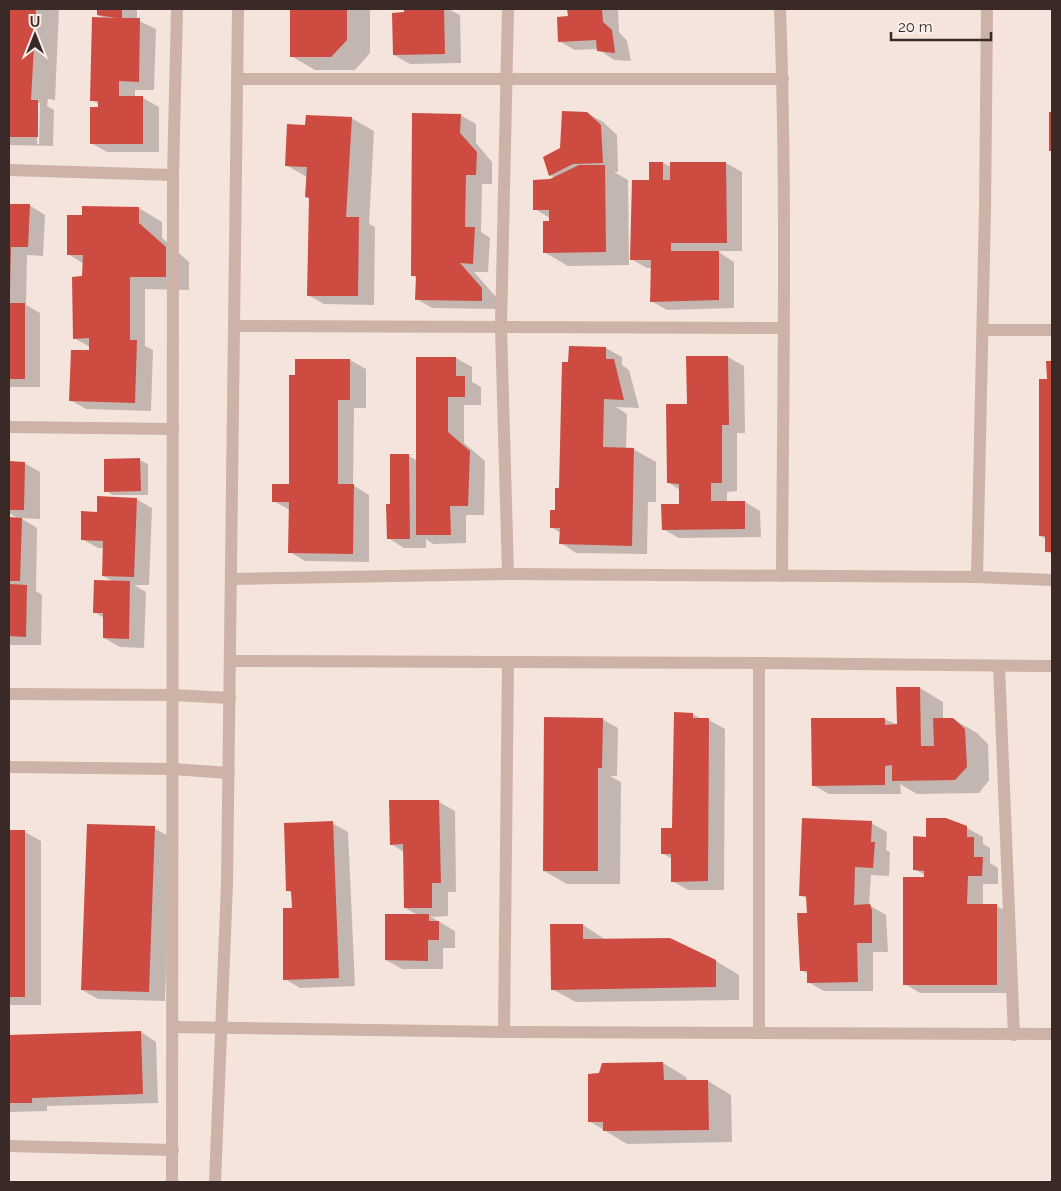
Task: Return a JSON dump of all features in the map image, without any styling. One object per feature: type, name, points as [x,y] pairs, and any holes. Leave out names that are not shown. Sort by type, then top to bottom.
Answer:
[{"type":"lane","points":[[172,1182],[173,176],[177,9]]},
{"type":"lane","points":[[215,1182],[227,884],[238,9]]},
{"type":"lane","points":[[508,9],[501,327],[508,574]]},
{"type":"lane","points":[[780,9],[783,79],[784,328],[782,576]]},
{"type":"lane","points":[[976,577],[983,330],[987,9]]},
{"type":"lane","points":[[238,79],[783,79]]},
{"type":"lane","points":[[9,170],[173,176]]},
{"type":"lane","points":[[235,326],[784,328]]},
{"type":"lane","points":[[983,330],[1052,330]]},
{"type":"lane","points":[[9,427],[173,429]]},
{"type":"lane","points":[[231,579],[508,574],[976,577],[1052,580]]},
{"type":"lane","points":[[230,661],[759,662],[1052,666]]},
{"type":"lane","points":[[504,1032],[508,662]]},
{"type":"lane","points":[[759,662],[759,1032]]},
{"type":"lane","points":[[999,666],[1014,1034]]},
{"type":"lane","points":[[9,694],[173,695],[230,698]]},
{"type":"lane","points":[[9,767],[173,769],[228,773]]},
{"type":"lane","points":[[173,1027],[504,1032],[1052,1034]]},
{"type":"lane","points":[[9,1146],[173,1150]]},
{"type":"building","points":[[9,9],[36,9],[31,100],[38,100],[38,137],[9,137]]},
{"type":"building","points":[[97,9],[122,9],[122,18],[140,18],[139,82],[119,81],[119,96],[143,96],[143,144],[90,144],[90,107],[98,107],[98,101],[90,101],[92,17],[117,18],[97,15]]},
{"type":"building","points":[[290,9],[347,9],[347,40],[331,57],[290,57]]},
{"type":"building","points":[[404,9],[444,9],[445,54],[393,55],[392,13],[404,12]]},
{"type":"building","points":[[567,9],[602,9],[603,22],[612,30],[615,53],[597,51],[596,40],[558,42],[557,17],[568,16]]},
{"type":"building","points":[[562,111],[587,112],[601,125],[603,163],[573,164],[549,176],[543,157],[560,148]]},
{"type":"building","points":[[1049,112],[1052,112],[1052,151],[1049,151]]},
{"type":"building","points":[[412,113],[461,114],[460,133],[477,152],[476,175],[466,175],[465,227],[475,227],[473,264],[460,263],[482,288],[482,301],[415,300],[416,276],[411,276]]},
{"type":"building","points":[[306,115],[352,117],[346,217],[359,217],[358,296],[307,296],[309,198],[305,197],[307,167],[285,166],[287,124],[305,125]]},
{"type":"building","points":[[649,162],[663,162],[663,180],[670,180],[670,162],[726,162],[727,243],[671,243],[671,251],[719,251],[719,300],[650,302],[651,260],[630,260],[632,180],[649,180]]},
{"type":"building","points":[[579,165],[605,165],[606,252],[543,253],[543,221],[549,221],[549,210],[533,210],[533,180],[550,179]]},
{"type":"building","points":[[9,204],[30,204],[28,247],[11,247],[10,294]]},
{"type":"building","points":[[82,206],[139,207],[139,223],[166,247],[166,277],[130,277],[130,340],[137,340],[135,403],[69,401],[71,350],[89,350],[89,338],[73,339],[72,277],[82,276],[83,255],[67,255],[67,215],[82,215]]},
{"type":"building","points":[[9,303],[25,303],[25,379],[9,379]]},
{"type":"building","points":[[569,346],[606,347],[606,359],[614,359],[624,400],[604,399],[603,447],[634,448],[632,546],[559,544],[560,528],[550,528],[550,510],[555,510],[555,488],[559,488],[562,362],[568,362]]},
{"type":"building","points":[[686,356],[728,356],[729,425],[722,425],[722,483],[711,483],[711,501],[745,501],[745,529],[662,530],[661,504],[679,504],[679,484],[667,483],[666,404],[687,404]]},
{"type":"building","points":[[416,357],[456,357],[456,376],[465,376],[465,397],[448,397],[448,432],[470,451],[468,506],[450,506],[451,535],[416,535]]},
{"type":"building","points":[[295,359],[350,359],[350,400],[338,400],[338,484],[354,484],[353,554],[288,553],[289,502],[272,502],[272,484],[289,484],[289,375],[295,375]]},
{"type":"building","points":[[1046,361],[1052,361],[1052,552],[1045,552],[1045,536],[1039,536],[1039,379],[1047,379]]},
{"type":"building","points":[[390,454],[409,454],[410,539],[387,539],[386,504],[390,504]]},
{"type":"building","points":[[140,458],[141,491],[104,492],[104,459]]},
{"type":"building","points":[[9,461],[25,462],[24,510],[9,510]]},
{"type":"building","points":[[97,496],[137,498],[134,577],[102,576],[103,541],[81,540],[81,511],[97,512]]},
{"type":"building","points":[[9,517],[22,518],[20,581],[9,581]]},
{"type":"building","points":[[94,580],[130,581],[129,639],[103,638],[103,613],[93,613]]},
{"type":"building","points":[[9,584],[27,585],[26,637],[9,636]]},
{"type":"building","points":[[896,687],[920,687],[921,746],[934,746],[933,718],[953,718],[965,729],[967,767],[955,780],[892,781],[892,765],[885,766],[885,785],[812,786],[811,718],[885,718],[885,725],[897,724]]},
{"type":"building","points":[[674,712],[693,713],[693,718],[709,718],[708,881],[671,882],[671,854],[661,854],[661,828],[672,828]]},
{"type":"building","points":[[544,717],[603,718],[602,768],[598,768],[598,871],[543,871]]},
{"type":"building","points":[[389,800],[439,800],[441,883],[432,883],[432,908],[404,908],[403,844],[390,845]]},
{"type":"building","points":[[802,818],[872,821],[871,842],[875,842],[873,868],[855,867],[854,905],[870,904],[872,910],[872,943],[857,943],[858,982],[807,983],[807,971],[800,971],[797,913],[807,913],[806,896],[799,896]]},
{"type":"building","points":[[926,818],[946,818],[967,826],[967,837],[974,837],[974,857],[983,857],[982,876],[968,876],[967,904],[997,904],[997,985],[903,985],[903,877],[924,877],[924,871],[913,870],[913,836],[926,837]]},
{"type":"building","points":[[333,821],[339,978],[283,980],[283,908],[292,908],[291,891],[286,891],[284,823]]},
{"type":"building","points":[[87,824],[155,826],[149,992],[81,990]]},
{"type":"building","points":[[9,830],[25,830],[25,997],[9,997]]},
{"type":"building","points":[[385,914],[429,914],[429,921],[439,921],[439,940],[428,940],[428,961],[385,960]]},
{"type":"building","points":[[550,924],[583,924],[583,939],[670,938],[716,960],[716,987],[551,990]]},
{"type":"building","points":[[141,1031],[143,1094],[32,1098],[32,1103],[9,1103],[9,1035]]},
{"type":"building","points":[[663,1062],[664,1080],[708,1080],[709,1130],[603,1131],[603,1122],[588,1122],[588,1074],[599,1073],[602,1063]]}]
